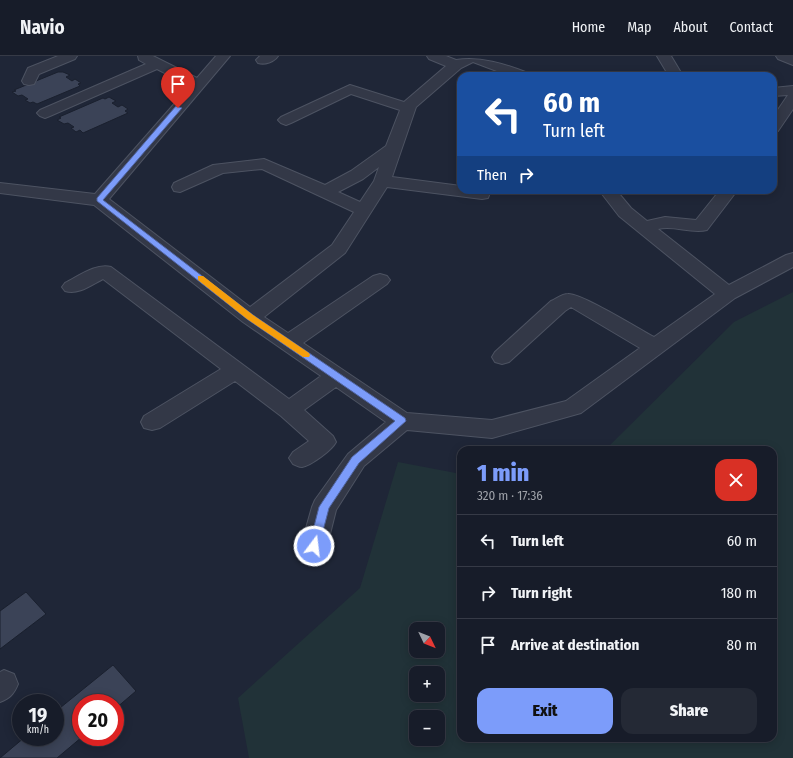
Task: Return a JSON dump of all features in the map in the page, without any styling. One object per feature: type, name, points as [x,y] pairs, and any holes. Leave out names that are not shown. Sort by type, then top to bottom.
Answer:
[{"type":"lane","points":[[29,81],[33,71],[70,56]]},
{"type":"lane","points":[[141,56],[198,84]]},
{"type":"lane","points":[[99,200],[223,56]]},
{"type":"lane","points":[[434,56],[456,65]]},
{"type":"lane","points":[[664,56],[674,72]]},
{"type":"lane","points":[[783,56],[793,61]]},
{"type":"lane","points":[[250,317],[340,249],[382,181],[410,105],[456,65],[474,57],[513,72]]},
{"type":"lane","points":[[45,113],[157,64]]},
{"type":"lane","points":[[286,120],[350,89],[408,108]]},
{"type":"lane","points":[[777,92],[793,90]]},
{"type":"lane","points":[[777,122],[793,98]]},
{"type":"lane","points":[[325,192],[356,174],[393,149]]},
{"type":"lane","points":[[180,187],[219,168],[264,164],[364,210]]},
{"type":"lane","points":[[382,181],[457,191]]},
{"type":"lane","points":[[0,188],[99,200],[250,317],[402,421],[492,429],[573,407],[728,294],[793,259]]},
{"type":"lane","points":[[610,194],[625,212],[728,294]]},
{"type":"lane","points":[[644,227],[665,222],[701,226],[725,194]]},
{"type":"lane","points":[[72,287],[104,271],[289,410],[325,442],[301,458]]},
{"type":"lane","points":[[289,343],[380,280]]},
{"type":"lane","points":[[502,357],[558,306],[569,300],[576,302],[655,347]]},
{"type":"lane","points":[[152,422],[236,370]]},
{"type":"lane","points":[[289,410],[336,376]]},
{"type":"lane","points":[[314,546],[324,507],[356,460],[402,421]]},
{"type":"shaded area","points":[[793,292],[793,758],[249,758],[238,698],[360,588],[398,462],[457,473],[457,742],[777,742],[777,446],[609,446],[734,322]]},
{"type":"building","points":[[58,72],[63,72],[70,75],[66,77],[72,81],[75,79],[81,83],[78,84],[80,86],[37,104],[33,102],[30,103],[25,100],[28,99],[22,95],[18,96],[12,92],[16,91],[14,90]]},
{"type":"building","points":[[109,97],[116,101],[112,103],[118,107],[122,105],[128,109],[125,111],[128,113],[83,133],[80,130],[76,132],[71,128],[74,127],[68,123],[64,124],[57,120],[61,118],[59,117],[103,98],[105,99]]},
{"type":"building","points":[[26,592],[46,614],[0,649],[0,611]]},
{"type":"building","points":[[113,665],[136,691],[124,701],[124,694],[77,694]]},
{"type":"building","points":[[72,698],[72,745],[57,758],[0,758],[14,746],[64,746],[64,705]]},
{"type":"slow traffic","points":[[200,278],[250,317],[306,355]]},
{"type":"route","points":[[178,108],[99,200],[250,317],[402,421],[356,460],[324,507],[314,546]]}]
